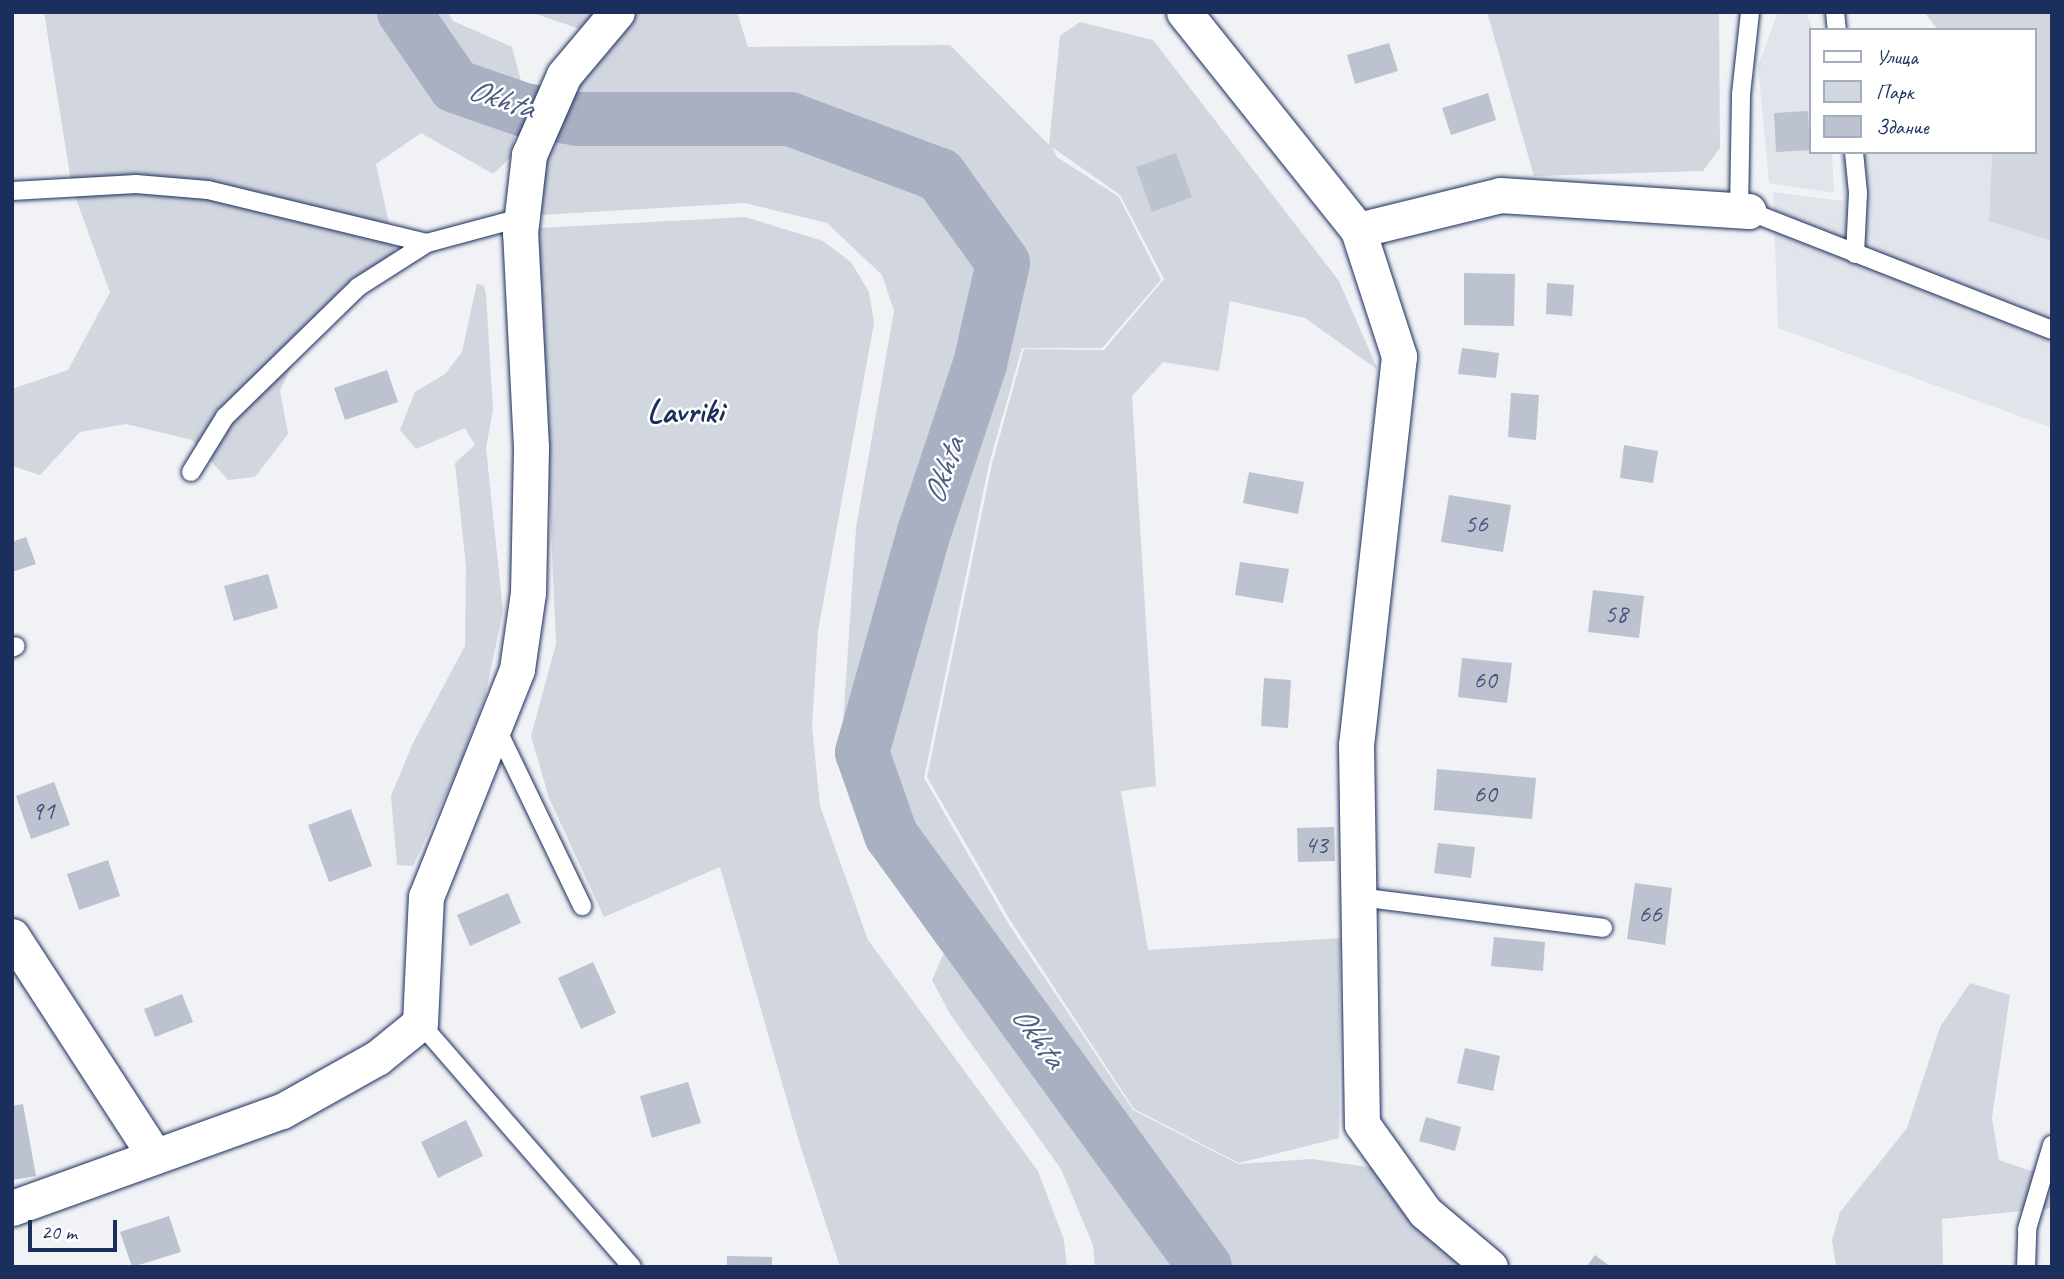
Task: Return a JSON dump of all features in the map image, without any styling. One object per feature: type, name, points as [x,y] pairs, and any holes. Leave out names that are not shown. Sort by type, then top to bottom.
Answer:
[{"type":"street","points":[[12,1208],[154,1155],[219,1137],[282,1111],[377,1058],[421,1023],[426,897],[517,669],[528,593],[531,447],[520,218],[529,155],[564,75],[617,12]]},
{"type":"street","points":[[1184,12],[1358,229],[1399,356],[1356,745],[1362,1124],[1425,1212],[1490,1267]]},
{"type":"street","points":[[1358,229],[1500,195],[1743,211]]},
{"type":"street","points":[[12,936],[154,1155]]},
{"type":"lane","points":[[1750,12],[1741,94],[1743,211],[2052,330]]},
{"type":"lane","points":[[1854,154],[1858,193],[1854,254]]},
{"type":"lane","points":[[12,191],[136,184],[208,190],[427,243]]},
{"type":"lane","points":[[191,472],[225,417],[358,287],[427,243],[520,218]]},
{"type":"lane","points":[[496,727],[582,906]]},
{"type":"lane","points":[[1359,897],[1603,928]]},
{"type":"lane","points":[[421,1023],[632,1267]]},
{"type":"lane","points":[[2026,1267],[2027,1228],[2052,1146]]},
{"type":"shaded area","points":[[1778,12],[1806,12],[1812,28],[1808,28],[1808,154],[1832,154],[1834,193],[1769,183],[1758,66]]},
{"type":"shaded area","points":[[1840,154],[1992,154],[1989,220],[2052,241],[2052,428],[1778,328],[1773,192],[1843,201]]},
{"type":"green space","points":[[44,12],[448,12],[453,21],[512,47],[524,92],[510,158],[493,174],[421,133],[376,164],[398,264],[299,349],[280,391],[288,434],[255,477],[228,480],[192,440],[126,424],[80,432],[40,475],[12,466],[12,389],[68,370],[110,292],[72,188]]},
{"type":"green space","points":[[530,12],[604,12],[586,31]]},
{"type":"green space","points":[[637,12],[737,12],[748,47],[950,45],[1049,145],[1060,36],[1080,22],[1153,40],[1339,281],[1378,370],[1305,318],[1230,301],[1219,371],[1163,362],[1132,396],[1156,786],[1121,791],[1148,950],[1340,938],[1339,1138],[1239,1163],[1134,1109],[1010,920],[927,777],[992,464],[1024,349],[1104,350],[1164,279],[1120,195],[1052,147],[1057,157],[1119,197],[1161,280],[1102,348],[1022,348],[989,464],[924,778],[1008,923],[1133,1110],[1238,1164],[1312,1159],[1375,1168],[1464,1267],[1095,1267],[1093,1245],[1061,1169],[950,1014],[932,980],[947,946],[866,827],[841,754],[856,528],[894,311],[882,275],[827,223],[745,203],[540,215],[537,174],[572,81]]},
{"type":"green space","points":[[1487,12],[1719,12],[1720,148],[1703,171],[1534,176]]},
{"type":"green space","points":[[1924,12],[2052,12],[2052,241],[1989,221],[1992,154],[2036,154],[2036,28],[1936,28]]},
{"type":"green space","points":[[745,217],[823,241],[851,262],[869,292],[874,323],[818,631],[812,726],[820,806],[868,940],[1038,1171],[1064,1240],[1067,1267],[840,1267],[800,1145],[720,867],[604,917],[549,798],[531,736],[556,644],[538,228]]},
{"type":"green space","points":[[477,283],[484,286],[486,295],[493,409],[486,448],[503,611],[485,697],[457,771],[413,866],[397,865],[391,796],[413,743],[465,646],[466,566],[455,463],[475,445],[465,428],[416,449],[400,430],[415,392],[445,374],[462,352]]},
{"type":"green space","points":[[1970,983],[2010,995],[1992,1118],[1999,1160],[2031,1171],[2052,1152],[2052,1208],[1942,1219],[1943,1267],[1836,1267],[1832,1240],[1840,1212],[1907,1128],[1940,1027]]},
{"type":"building","points":[[1389,43],[1398,71],[1355,84],[1347,55]]},
{"type":"building","points":[[1488,93],[1496,120],[1451,135],[1442,108]]},
{"type":"building","points":[[1808,111],[1808,150],[1776,152],[1774,113]]},
{"type":"building","points":[[1176,153],[1192,197],[1152,212],[1136,167]]},
{"type":"building","points":[[1464,273],[1515,274],[1514,326],[1464,325]]},
{"type":"building","points":[[1547,283],[1574,285],[1572,316],[1546,314]]},
{"type":"building","points":[[1462,348],[1499,353],[1496,378],[1458,374]]},
{"type":"building","points":[[387,370],[398,402],[345,420],[334,388]]},
{"type":"building","points":[[1511,393],[1539,395],[1536,440],[1508,437]]},
{"type":"building","points":[[1624,445],[1658,451],[1653,483],[1620,478]]},
{"type":"building","points":[[1249,472],[1304,482],[1298,514],[1243,503]]},
{"type":"building","points":[[1449,495],[1511,505],[1503,552],[1441,542]]},
{"type":"building","points":[[26,537],[36,564],[12,572],[12,542]]},
{"type":"building","points":[[1240,562],[1289,569],[1283,603],[1235,595]]},
{"type":"building","points":[[268,574],[278,608],[234,621],[224,586]]},
{"type":"building","points":[[1593,590],[1644,596],[1639,638],[1588,632]]},
{"type":"building","points":[[1462,658],[1512,663],[1507,703],[1458,697]]},
{"type":"building","points":[[1264,678],[1291,680],[1288,728],[1261,726]]},
{"type":"building","points":[[1437,769],[1536,778],[1532,819],[1434,810]]},
{"type":"building","points":[[54,782],[70,825],[31,839],[16,796]]},
{"type":"building","points":[[351,809],[372,866],[329,882],[308,825]]},
{"type":"building","points":[[1334,827],[1335,861],[1298,862],[1297,828]]},
{"type":"building","points":[[1438,843],[1475,847],[1471,878],[1434,873]]},
{"type":"building","points":[[108,860],[120,896],[79,910],[67,874]]},
{"type":"building","points":[[1635,883],[1672,888],[1665,945],[1627,939]]},
{"type":"building","points":[[508,893],[521,923],[470,946],[457,915]]},
{"type":"building","points":[[1494,937],[1545,942],[1543,971],[1491,966]]},
{"type":"building","points":[[593,962],[616,1013],[581,1029],[558,978]]},
{"type":"building","points":[[182,994],[193,1022],[155,1037],[144,1009]]},
{"type":"building","points":[[1465,1048],[1500,1056],[1493,1091],[1457,1083]]},
{"type":"building","points":[[688,1082],[701,1123],[652,1138],[640,1096]]},
{"type":"building","points":[[23,1104],[36,1176],[12,1180],[12,1106]]},
{"type":"building","points":[[1426,1117],[1461,1127],[1455,1151],[1419,1141]]},
{"type":"building","points":[[466,1120],[483,1156],[438,1178],[421,1142]]},
{"type":"building","points":[[169,1216],[181,1252],[132,1267],[120,1232]]},
{"type":"building","points":[[1595,1255],[1611,1267],[1586,1267]]},
{"type":"building","points":[[727,1256],[772,1257],[772,1267],[727,1267]]},
{"type":"waterway","name":"Okhta","points":[[404,12],[455,86],[524,110],[579,119],[790,119],[940,175],[1003,263],[980,364],[924,532],[862,752],[891,835],[1205,1267]]},
{"type":"district","name":"Lavriki","points":[[685,412]]}]
